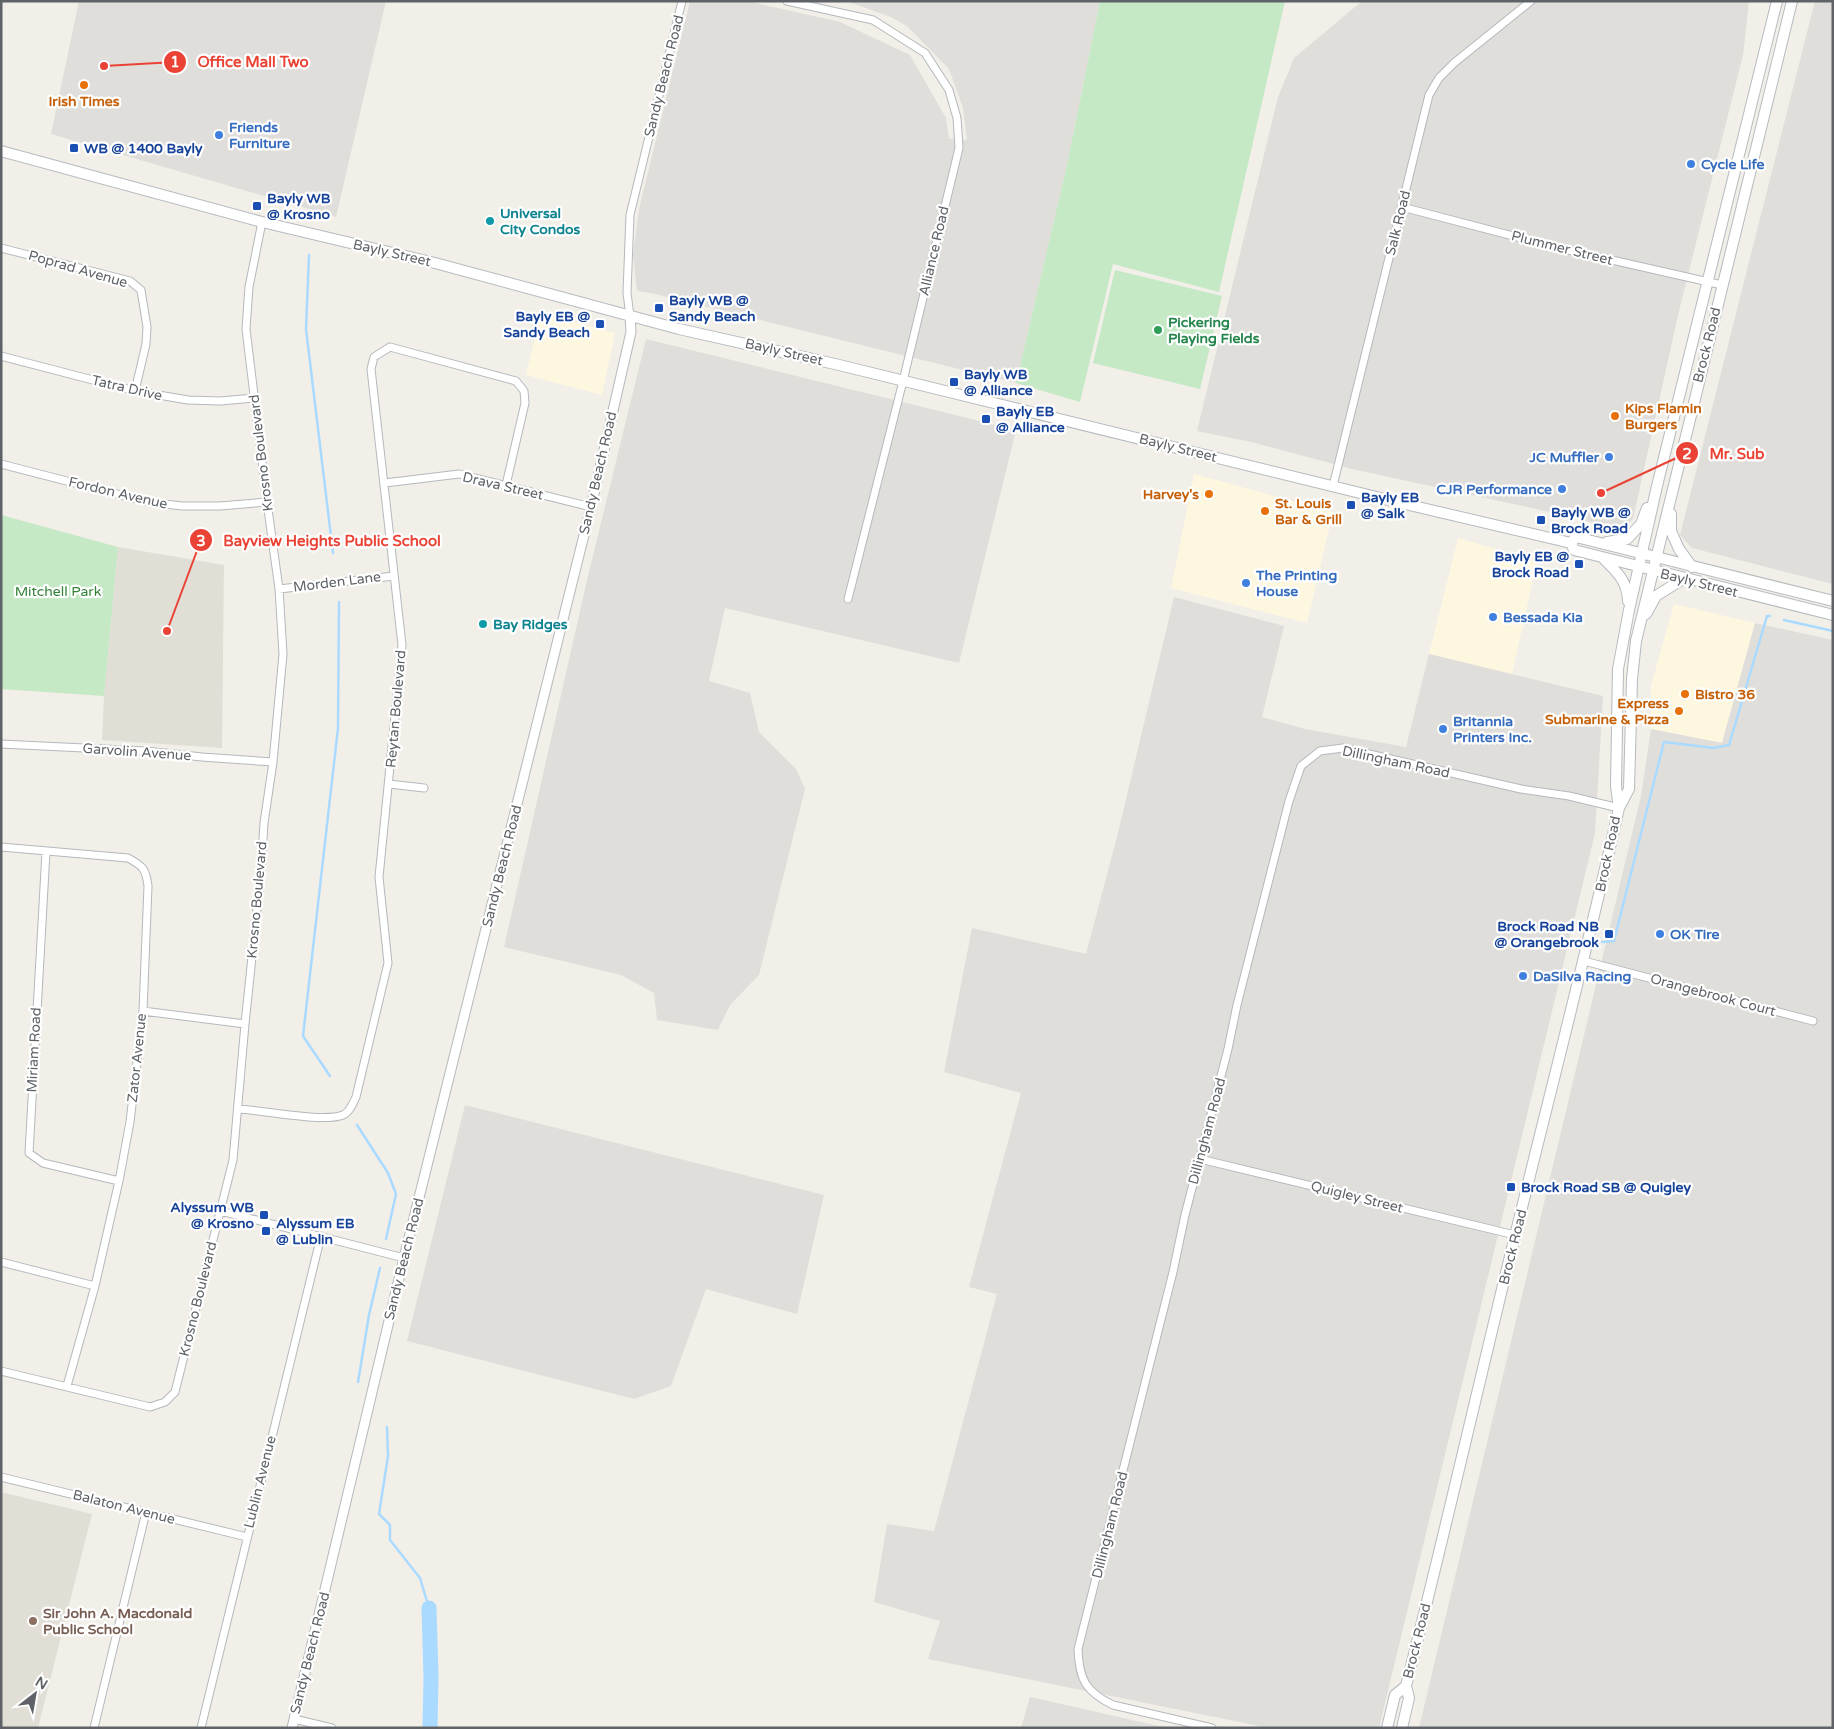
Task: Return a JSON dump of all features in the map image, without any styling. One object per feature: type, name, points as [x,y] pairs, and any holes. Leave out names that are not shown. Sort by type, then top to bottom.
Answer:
[{"type":"main road","name":"Brock Road","points":[[1619,808],[1616,786],[1618,669],[1629,610],[1657,486],[1777,1]]},
{"type":"main road","name":"Brock Road","points":[[1402,1728],[1409,1698],[1406,1686],[1445,1532],[1515,1235],[1584,961],[1619,808],[1629,789],[1632,679],[1636,641],[1792,1]]},
{"type":"main road","name":"Bayly Street","points":[[1,151],[262,222],[435,263],[630,316],[1571,542]]},
{"type":"main road","points":[[1599,542],[1627,539],[1641,524],[1657,486]]},
{"type":"main road","points":[[1671,493],[1671,531],[1678,549],[1692,567]]},
{"type":"main road","name":"Bayly Street","points":[[1571,542],[1576,537],[1599,542],[1656,558],[1833,601]]},
{"type":"main road","name":"Bayly Street","points":[[1571,542],[1574,550],[1683,579],[1833,615]]},
{"type":"main road","points":[[1603,558],[1622,576],[1628,592],[1629,610]]},
{"type":"main road","points":[[1636,641],[1649,608],[1656,596],[1683,579]]},
{"type":"main road","name":"Brock Road","points":[[1387,1728],[1395,1695],[1406,1686]]},
{"type":"street","name":"Sandy Beach Road","points":[[293,1724],[404,1258],[632,332],[627,293],[630,215],[682,1]]},
{"type":"street","name":"Alliance Road","points":[[787,1],[873,20],[925,53],[949,90],[958,118],[958,148],[904,381],[848,599]]},
{"type":"street","name":"Salk Road","points":[[1333,486],[1429,95],[1439,78],[1454,64],[1531,1]]},
{"type":"street","name":"Plummer Street","points":[[1402,207],[1559,248],[1722,285]]},
{"type":"street","name":"Krosno Boulevard","points":[[1,1371],[150,1407],[165,1402],[175,1392],[233,1160],[264,823],[273,762],[283,654],[279,589],[266,502],[246,329],[249,287],[262,222]]},
{"type":"street","name":"Poprad Avenue","points":[[1,248],[130,281],[141,290],[146,327],[146,344],[135,391]]},
{"type":"street","name":"Reytan Boulevard","points":[[238,1109],[328,1119],[345,1115],[352,1106],[356,1096],[388,963],[379,877],[402,645],[371,369],[374,357],[390,347],[516,381],[524,391],[526,402],[506,485]]},
{"type":"street","name":"Tatra Drive","points":[[1,356],[135,391],[188,400],[220,401],[255,398]]},
{"type":"street","name":"Fordon Avenue","points":[[1,464],[148,502],[182,506],[220,506],[266,502]]},
{"type":"street","name":"Drava Street","points":[[385,483],[459,474],[590,507]]},
{"type":"street","name":"Morden Lane","points":[[279,589],[394,576]]},
{"type":"street","name":"Garvolin Avenue","points":[[1,744],[146,751],[273,762]]},
{"type":"street","name":"Dillingham Road","points":[[1212,1728],[1114,1705],[1099,1699],[1089,1690],[1081,1677],[1078,1649],[1289,800],[1301,766],[1320,751],[1342,748],[1521,789],[1569,796],[1619,808]]},
{"type":"street","points":[[389,784],[424,788]]},
{"type":"street","name":"Zator Avenue","points":[[1,847],[128,858],[141,865],[147,876],[143,1011],[130,1122],[119,1181],[94,1286],[67,1386]]},
{"type":"street","name":"Miriam Road","points":[[46,852],[30,1112],[30,1153],[43,1163],[119,1181]]},
{"type":"street","name":"Orangebrook Court","points":[[1584,961],[1814,1021]]},
{"type":"street","points":[[143,1011],[245,1024]]},
{"type":"street","name":"Quigley Street","points":[[1200,1159],[1515,1235]]},
{"type":"street","points":[[221,1211],[404,1258]]},
{"type":"street","name":"Lublin Avenue","points":[[201,1728],[321,1236]]},
{"type":"street","points":[[1,1262],[94,1286]]},
{"type":"street","name":"Balaton Avenue","points":[[1,1477],[247,1537]]},
{"type":"street","points":[[94,1728],[146,1512]]},
{"type":"street","points":[[293,1724],[332,1728]]},
{"type":"shaded area","points":[[79,1],[386,1],[336,217],[51,134]]},
{"type":"shaded area","points":[[690,1],[747,1],[840,22],[910,55],[946,118],[949,139],[967,140],[963,108],[949,69],[907,26],[891,17],[846,1],[1100,1],[1067,165],[1016,383],[637,291],[633,254],[639,209]]},
{"type":"shaded area","points":[[1362,1],[1749,1],[1743,55],[1678,315],[1633,519],[1621,530],[1568,516],[1352,469],[1251,442],[1197,431],[1278,97],[1294,58]]},
{"type":"shaded area","points":[[1815,1],[1833,1],[1833,584],[1692,548],[1680,535]]},
{"type":"shaded area","points":[[541,314],[615,333],[602,395],[526,375]]},
{"type":"shaded area","points":[[646,339],[1016,430],[959,663],[725,608],[709,681],[750,693],[759,732],[796,769],[805,789],[759,975],[730,1005],[718,1030],[657,1020],[654,993],[621,975],[504,947],[587,580]]},
{"type":"shaded area","points":[[1194,474],[1333,512],[1307,623],[1171,588]]},
{"type":"shaded area","points":[[1458,538],[1537,561],[1512,674],[1429,654]]},
{"type":"shaded area","points":[[118,547],[224,565],[222,748],[102,740],[104,696]]},
{"type":"shaded area","points":[[1174,597],[1284,626],[1262,717],[1305,729],[1406,747],[1429,654],[1603,696],[1595,833],[1379,1728],[1269,1728],[928,1659],[940,1621],[874,1602],[887,1524],[934,1531],[997,1294],[969,1287],[1021,1093],[944,1072],[972,928],[1086,954],[1118,833]]},
{"type":"shaded area","points":[[1674,604],[1755,623],[1722,743],[1651,729],[1651,686]]},
{"type":"shaded area","points":[[1755,623],[1833,640],[1833,1728],[1419,1728],[1641,796],[1651,729],[1722,743]]},
{"type":"shaded area","points":[[465,1105],[824,1195],[797,1314],[706,1289],[671,1386],[634,1399],[407,1341]]},
{"type":"shaded area","name":"Sir John A. Macdonald Public School","points":[[1,1492],[92,1514],[38,1728],[1,1728]]},
{"type":"shaded area","points":[[1030,1697],[1168,1728],[1021,1728]]},
{"type":"green space","points":[[1100,1],[1285,1],[1219,292],[1113,264],[1080,402],[1016,383],[1067,165]]},
{"type":"green space","name":"Pickering Playing Fields","points":[[1115,270],[1222,296],[1200,389],[1093,363]]},
{"type":"green space","name":"Mitchell Park","points":[[1,515],[118,547],[104,696],[1,689]]},
{"type":"waterway","points":[[309,255],[306,329],[333,553]]},
{"type":"waterway","points":[[330,1076],[303,1036],[338,728],[339,602]]},
{"type":"waterway","points":[[1602,942],[1614,941],[1664,742],[1714,748],[1729,745],[1767,616],[1770,616]]},
{"type":"waterway","points":[[1784,620],[1833,631]]},
{"type":"waterway","points":[[357,1125],[388,1173],[396,1194],[386,1239]]},
{"type":"waterway","points":[[358,1382],[369,1315],[380,1268]]},
{"type":"waterway","points":[[387,1427],[388,1456],[379,1514],[390,1525],[390,1540],[420,1578],[429,1608]]},
{"type":"waterway","points":[[429,1608],[430,1728]]},
{"type":"place","name":"Office Mall Two","points":[[104,66]]},
{"type":"place","name":"Irish Times","points":[[84,85]]},
{"type":"place","name":"Friends Furniture","points":[[219,135]]},
{"type":"place","name":"WB @ 1400 Bayly","points":[[74,148]]},
{"type":"place","name":"Cycle Life","points":[[1691,164]]},
{"type":"place","name":"Bayly WB @ Krosno","points":[[257,206]]},
{"type":"place","name":"Universal City Condos","points":[[490,221]]},
{"type":"place","name":"Bayly WB @ Sandy Beach","points":[[659,308]]},
{"type":"place","name":"Bayly EB @ Sandy Beach","points":[[600,324]]},
{"type":"place","name":"Pickering Playing Fields","points":[[1158,330]]},
{"type":"place","name":"Bayly WB @ Alliance","points":[[954,382]]},
{"type":"place","name":"Kips Flamin Burgers","points":[[1615,416]]},
{"type":"place","name":"Bayly EB @ Alliance","points":[[986,419]]},
{"type":"place","name":"JC Muffler","points":[[1609,457]]},
{"type":"place","name":"CJR Performance","points":[[1562,489]]},
{"type":"place","name":"Mr. Sub","points":[[1601,493]]},
{"type":"place","name":"Harvey's","points":[[1209,494]]},
{"type":"place","name":"Bayly EB @ Salk","points":[[1351,505]]},
{"type":"place","name":"St. Louis Bar & Grill","points":[[1265,511]]},
{"type":"place","name":"Bayly WB @ Brock Road","points":[[1541,520]]},
{"type":"place","name":"Bayly EB @ Brock Road","points":[[1579,564]]},
{"type":"place","name":"The Printing House","points":[[1246,583]]},
{"type":"place","name":"Bessada Kia","points":[[1493,617]]},
{"type":"place","name":"Bay Ridges","points":[[483,624]]},
{"type":"place","name":"Bayview Heights Public School","points":[[167,631]]},
{"type":"place","name":"Bistro 36","points":[[1685,694]]},
{"type":"place","name":"Express Submarine & Pizza","points":[[1679,711]]},
{"type":"place","name":"Britannia Printers Inc.","points":[[1443,729]]},
{"type":"place","name":"Brock Road NB @ Orangebrook","points":[[1609,934]]},
{"type":"place","name":"OK Tire","points":[[1660,934]]},
{"type":"place","name":"DaSilva Racing","points":[[1523,976]]},
{"type":"place","name":"Brock Road SB @ Quigley","points":[[1511,1187]]},
{"type":"place","name":"Alyssum WB @ Krosno","points":[[264,1215]]},
{"type":"place","name":"Alyssum EB @ Lublin","points":[[266,1231]]},
{"type":"place","name":"Sir John A. Macdonald Public School","points":[[33,1621]]}]
